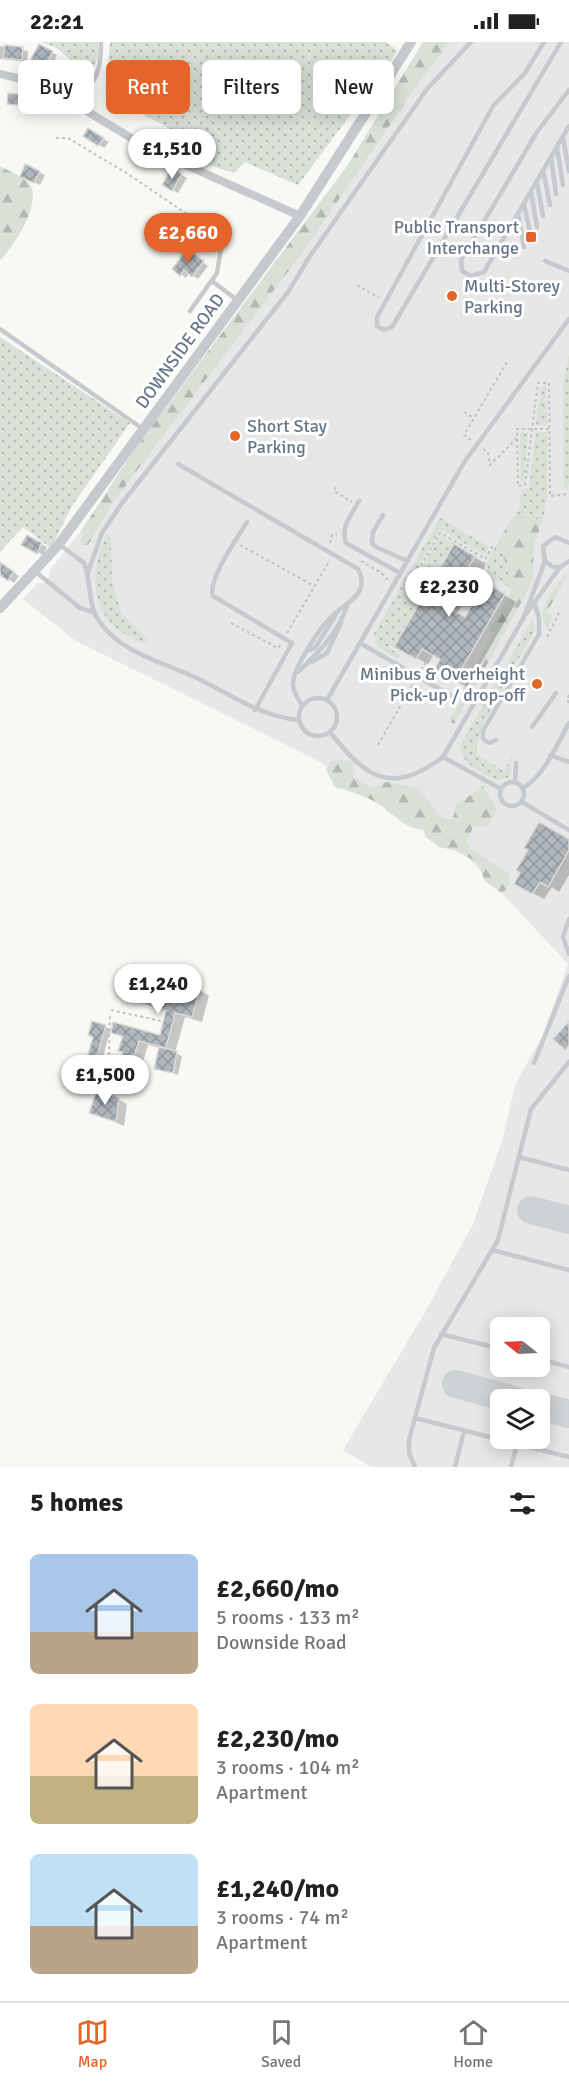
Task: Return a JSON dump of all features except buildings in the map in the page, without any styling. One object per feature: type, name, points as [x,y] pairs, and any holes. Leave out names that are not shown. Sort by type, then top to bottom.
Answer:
[{"type":"street","name":"DOWNSIDE ROAD","points":[[0,608],[36,572],[59,544],[300,216],[411,42]]},
{"type":"street","points":[[0,74],[18,78]]},
{"type":"street","points":[[93,114],[146,147],[300,216]]},
{"type":"lane","points":[[94,83],[101,65],[102,42]]},
{"type":"lane","points":[[298,720],[278,718],[255,710],[202,681],[133,650],[106,630],[93,612],[88,572],[102,533],[122,503],[288,292],[427,89],[471,42]]},
{"type":"lane","points":[[544,42],[525,73],[493,106],[377,316],[377,326],[384,330],[392,327],[561,42]]},
{"type":"lane","points":[[569,90],[537,132],[461,260],[462,271],[471,276],[484,272],[569,126]]},
{"type":"lane","points":[[563,137],[569,171]]},
{"type":"lane","points":[[557,148],[563,185]]},
{"type":"lane","points":[[550,158],[556,194]]},
{"type":"lane","points":[[543,170],[550,205]]},
{"type":"lane","points":[[536,182],[543,216]]},
{"type":"lane","points":[[531,192],[537,227]]},
{"type":"lane","points":[[524,203],[531,237]]},
{"type":"lane","points":[[518,214],[524,247]]},
{"type":"lane","points":[[190,311],[218,273],[222,242],[211,231]]},
{"type":"lane","points":[[545,261],[569,271]]},
{"type":"lane","points":[[212,281],[237,300]]},
{"type":"lane","points":[[327,699],[465,461],[569,319]]},
{"type":"lane","points":[[0,329],[143,429]]},
{"type":"lane","points":[[178,464],[358,569],[362,577],[362,587],[347,606],[321,629],[295,675],[294,692],[302,705]]},
{"type":"lane","points":[[359,501],[346,525],[344,532],[346,543],[400,573]]},
{"type":"lane","points":[[383,515],[371,537],[372,543],[407,561]]},
{"type":"lane","points":[[247,522],[212,584],[213,596],[292,643],[255,710]]},
{"type":"lane","points":[[560,567],[553,567],[545,561],[542,551],[547,541],[561,537],[569,543]]},
{"type":"lane","points":[[59,544],[76,555],[88,572]]},
{"type":"lane","points":[[330,732],[354,762],[367,772],[383,777],[403,778],[426,770],[443,757],[524,617],[545,561]]},
{"type":"lane","points":[[524,617],[535,605],[560,567],[569,561]]},
{"type":"lane","points":[[36,572],[80,608],[93,612]]},
{"type":"lane","points":[[496,740],[489,743],[483,739],[483,731],[539,634],[539,618],[535,605]]},
{"type":"lane","points":[[295,675],[318,655],[341,623],[347,606]]},
{"type":"lane","points":[[360,643],[453,697]]},
{"type":"lane","points":[[532,727],[556,693]]},
{"type":"lane","points":[[311,698],[327,699],[337,712],[336,723],[330,732],[314,736],[304,730],[298,720],[302,705],[311,698]]},
{"type":"lane","points":[[523,788],[530,784],[550,756],[569,723]]},
{"type":"lane","points":[[550,756],[569,762]]},
{"type":"lane","points":[[443,757],[501,789]]},
{"type":"lane","points":[[515,782],[516,763]]},
{"type":"lane","points":[[522,802],[515,806],[507,806],[500,796],[501,789],[507,783],[515,782],[523,788]]},
{"type":"lane","points":[[522,802],[523,788]]},
{"type":"lane","points":[[522,802],[569,830]]},
{"type":"lane","points":[[569,919],[563,937],[569,954]]},
{"type":"lane","points":[[534,1064],[569,976]]},
{"type":"lane","points":[[415,1467],[408,1445],[434,1348],[498,1240],[533,1105],[569,1062]]},
{"type":"lane","points":[[519,1157],[569,1170]]},
{"type":"lane","points":[[492,1250],[569,1270]]},
{"type":"lane","points":[[441,1334],[490,1346]]},
{"type":"lane","points":[[550,1361],[569,1366]]},
{"type":"lane","points":[[415,1418],[490,1437]]},
{"type":"lane","points":[[455,1467],[464,1431]]},
{"type":"lane","points":[[511,1467],[516,1449]]},
{"type":"lane","points":[[537,1449],[569,1457]]},
{"type":"path","points":[[56,138],[68,138],[188,213],[211,231]]},
{"type":"path","points":[[357,285],[387,302]]},
{"type":"path","points":[[471,440],[464,435],[507,362]]},
{"type":"path","points":[[549,429],[532,429],[517,429],[518,486],[525,485],[532,429],[538,383],[549,383],[550,496],[569,494]]},
{"type":"path","points":[[464,412],[474,418]]},
{"type":"path","points":[[483,449],[488,452],[490,465],[517,438]]},
{"type":"path","points":[[400,588],[406,591],[440,532],[486,559]]},
{"type":"path","points":[[231,623],[278,648],[336,549],[328,542],[332,536],[337,534]]},
{"type":"path","points":[[235,542],[314,586]]},
{"type":"path","points":[[457,612],[493,545]]},
{"type":"path","points":[[378,745],[430,654]]},
{"type":"path","points":[[569,696],[567,699],[569,704]]},
{"type":"path","points":[[111,1010],[161,1021]]},
{"type":"path","points":[[106,1079],[111,1057],[107,1040],[110,1016]]},
{"type":"shaded area","points":[[423,42],[569,42],[569,1467],[371,1467],[343,1450],[424,1314],[473,1224],[503,1138],[515,1085],[543,1035],[568,964],[455,843],[313,758],[76,641],[23,599],[37,583],[44,583],[49,577],[50,570],[83,528],[134,450],[348,165],[379,114],[394,114],[394,90]]},
{"type":"green space","points":[[41,42],[98,42],[98,56],[94,67],[94,60],[71,60],[55,47]]},
{"type":"green space","points":[[110,42],[386,42],[398,51],[391,60],[313,60],[313,114],[351,114],[298,185],[245,162],[234,173],[203,163],[200,145],[142,114],[190,114],[190,60],[108,60]]},
{"type":"green space","points":[[423,42],[450,42],[417,85],[305,249],[113,502],[88,545],[81,545],[83,528],[134,450],[348,165],[379,114],[394,114],[394,90]]},
{"type":"green space","points":[[0,166],[28,182],[33,200],[19,235],[0,261]]},
{"type":"green space","points":[[0,337],[130,423],[72,506],[51,548],[23,527],[0,552]]},
{"type":"green space","points":[[569,355],[569,484],[564,490],[563,385]]},
{"type":"green space","points":[[546,386],[547,425],[536,425],[541,387]]},
{"type":"green space","points":[[528,432],[524,481],[521,481],[520,433]]},
{"type":"green space","points":[[536,432],[547,432],[547,495],[543,520],[512,518],[520,507],[521,489],[529,488]]},
{"type":"green space","points":[[529,517],[543,520],[534,544],[533,577],[527,592],[454,724],[449,720],[467,691],[463,688],[493,634],[489,631],[512,590],[506,586],[510,579],[499,540],[512,518]]},
{"type":"green space","points":[[440,518],[489,547],[485,555],[440,529],[406,588],[401,586]]},
{"type":"green space","points":[[107,534],[111,539],[112,580],[121,613],[149,640],[142,643],[114,626],[100,606],[96,568]]},
{"type":"green space","points":[[440,536],[454,544],[394,647],[390,645],[389,648],[400,655],[397,659],[377,646],[374,634],[399,590],[407,594]]},
{"type":"green space","points":[[499,540],[510,579],[506,586],[485,575],[489,569],[485,566]]},
{"type":"green space","points":[[569,572],[547,612],[552,615],[548,631],[544,624],[544,607],[557,584]]},
{"type":"green space","points":[[532,620],[535,628],[533,634],[498,694],[477,744],[477,754],[504,771],[512,756],[510,777],[497,780],[478,771],[468,763],[460,746]]},
{"type":"green space","points":[[339,759],[352,763],[355,778],[372,788],[386,782],[418,788],[443,819],[453,819],[456,805],[483,786],[497,809],[488,826],[473,827],[467,842],[471,849],[508,873],[510,883],[505,891],[500,892],[485,881],[477,862],[454,850],[439,847],[426,837],[423,830],[406,824],[372,800],[335,787],[326,770],[330,762]]},
{"type":"taxiway","points":[[531,1210],[569,1220]]},
{"type":"taxiway","points":[[456,1384],[490,1393]]},
{"type":"taxiway","points":[[550,1409],[569,1414]]},
{"type":"place","name":"Public Transport Interchange","points":[[531,237]]},
{"type":"place","name":"Multi-Storey Parking","points":[[452,296]]},
{"type":"place","name":"Short Stay Parking","points":[[235,436]]},
{"type":"place","name":"Minibus & Overheight Pick-up / drop-off","points":[[537,684]]}]
